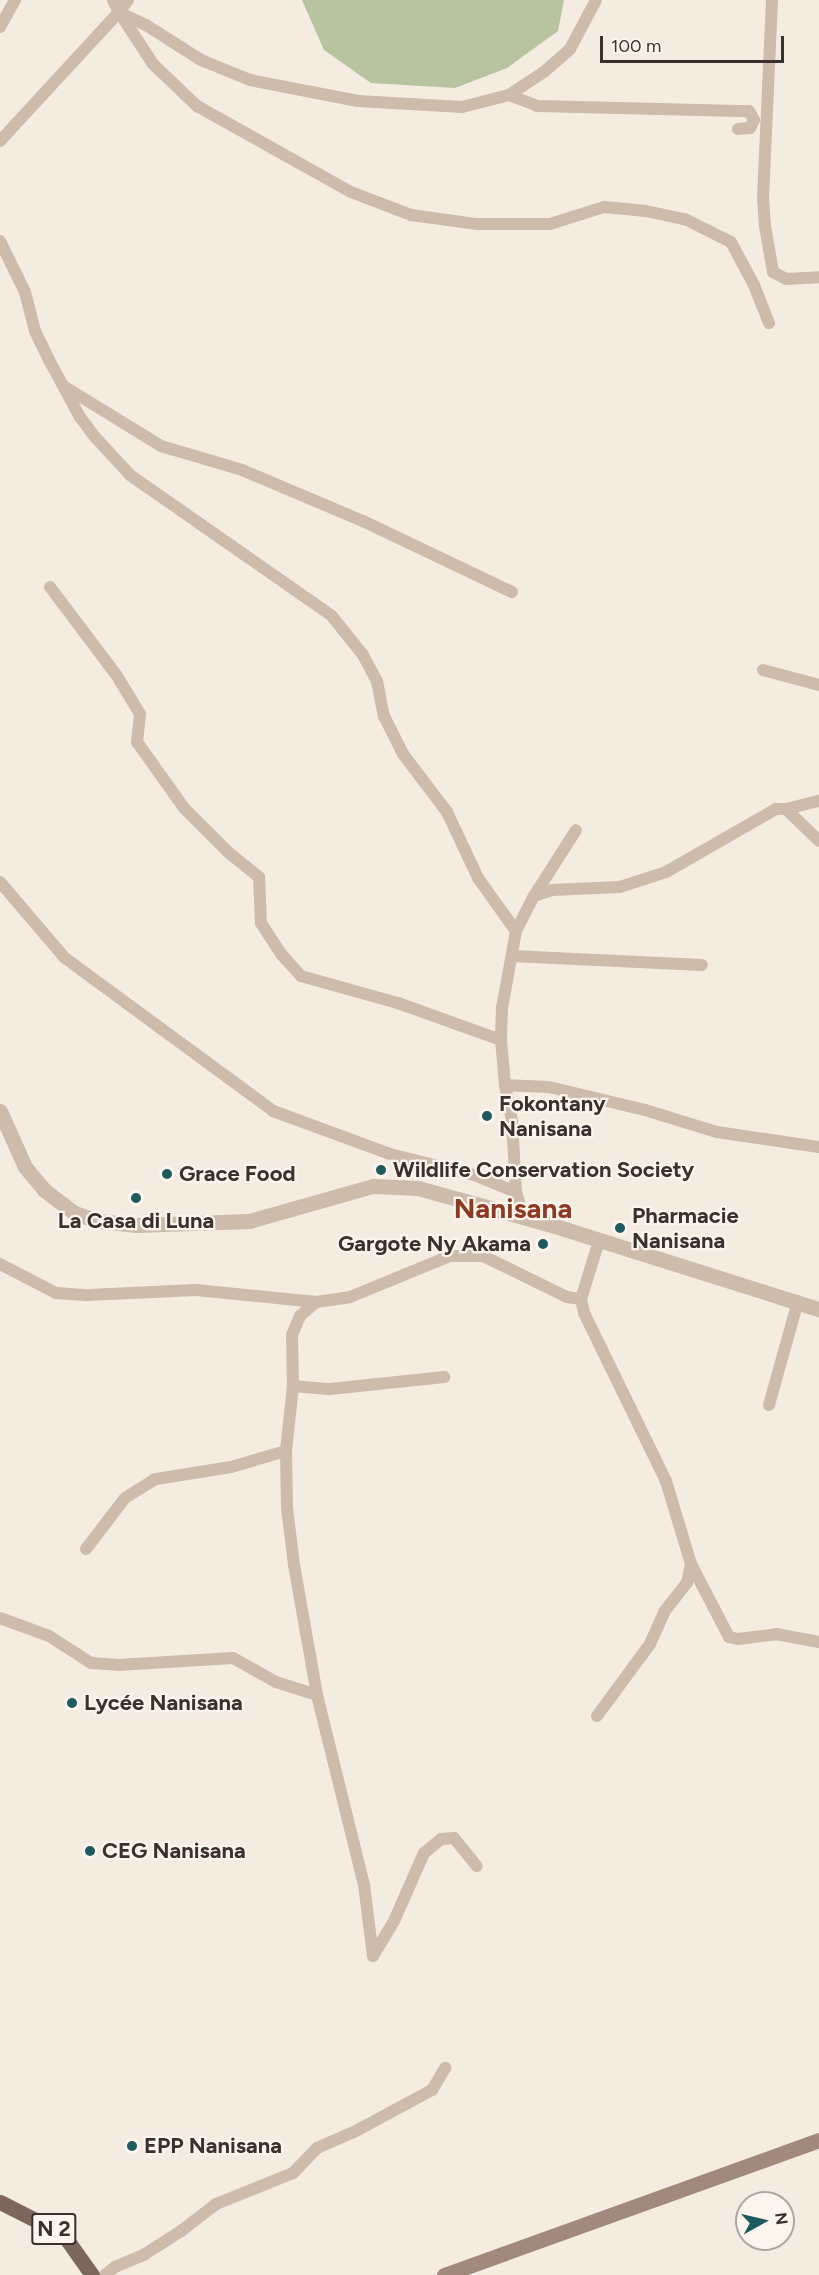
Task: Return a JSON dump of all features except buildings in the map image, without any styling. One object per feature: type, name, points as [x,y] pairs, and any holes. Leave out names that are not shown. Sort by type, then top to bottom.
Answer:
[{"type":"main road","points":[[444,2275],[819,2140]]},
{"type":"main road","name":"N 2","points":[[0,2202],[63,2234],[92,2275]]},
{"type":"street","points":[[0,27],[15,0]]},
{"type":"street","points":[[113,0],[153,64],[197,106],[351,192],[411,215],[477,224],[550,224],[604,207],[646,211],[685,219],[731,242],[754,285],[769,323]]},
{"type":"street","points":[[0,141],[128,0]]},
{"type":"street","points":[[119,12],[146,25],[201,60],[250,80],[358,101],[462,107],[508,95],[545,71],[570,49],[596,0]]},
{"type":"street","points":[[772,0],[763,198],[765,226],[773,272],[786,279],[819,277]]},
{"type":"street","points":[[508,95],[537,106],[749,111],[754,120],[750,128],[738,129]]},
{"type":"street","points":[[0,241],[25,292],[35,331],[61,384],[80,417],[130,475],[331,615],[363,654],[377,681],[384,716],[403,754],[447,812],[478,878],[516,931]]},
{"type":"street","points":[[61,384],[161,446],[242,470],[373,526],[512,592]]},
{"type":"street","points":[[50,587],[117,676],[140,714],[137,742],[184,808],[228,852],[259,877],[261,923],[282,956],[301,976],[398,1003],[501,1040]]},
{"type":"street","points":[[763,670],[819,685]]},
{"type":"street","points":[[534,896],[552,890],[620,887],[666,872],[776,809],[786,809],[819,801]]},
{"type":"street","points":[[786,809],[819,841]]},
{"type":"street","points":[[523,1217],[516,1192],[512,1120],[505,1085],[501,1040],[502,1008],[516,931],[534,896],[576,830]]},
{"type":"street","points":[[0,882],[65,958],[273,1111],[390,1154],[474,1175],[516,1192]]},
{"type":"street","points":[[512,956],[702,965]]},
{"type":"street","points":[[505,1085],[549,1087],[645,1110],[717,1132],[819,1147]]},
{"type":"street","points":[[0,1111],[26,1167],[44,1190],[74,1213],[99,1221],[137,1226],[249,1221],[373,1186],[418,1188],[523,1217],[819,1309]]},
{"type":"street","points":[[599,1241],[581,1299],[590,1329],[666,1480],[691,1564],[729,1637],[738,1639],[776,1634],[819,1642]]},
{"type":"street","points":[[0,1264],[56,1293],[88,1295],[196,1290],[316,1302],[351,1297],[450,1256],[483,1256],[567,1297],[581,1299]]},
{"type":"street","points":[[769,1405],[798,1301]]},
{"type":"street","points":[[316,1302],[300,1316],[292,1335],[293,1386],[286,1451],[287,1508],[294,1566],[317,1695],[364,1885],[373,1956],[394,1921],[424,1853],[441,1839],[454,1838],[464,1846],[477,1866]]},
{"type":"street","points":[[293,1386],[330,1389],[444,1377]]},
{"type":"street","points":[[86,1549],[125,1498],[156,1479],[231,1467],[286,1451]]},
{"type":"street","points":[[597,1716],[650,1644],[664,1612],[687,1583],[691,1564]]},
{"type":"street","points":[[0,1618],[50,1636],[91,1663],[118,1665],[233,1658],[276,1682],[317,1695]]},
{"type":"street","points":[[105,2275],[115,2267],[145,2254],[181,2231],[216,2204],[293,2173],[317,2148],[354,2132],[432,2090],[446,2068]]},
{"type":"green space","points":[[302,0],[564,0],[558,31],[507,68],[455,88],[371,83],[324,50]]},
{"type":"place","name":"Fokontany Nanisana","points":[[487,1116]]},
{"type":"place","name":"Wildlife Conservation Society","points":[[381,1170]]},
{"type":"place","name":"Grace Food","points":[[167,1174]]},
{"type":"place","name":"La Casa di Luna","points":[[136,1198]]},
{"type":"place","name":"Pharmacie Nanisana","points":[[620,1228]]},
{"type":"place","name":"Gargote Ny Akama","points":[[543,1244]]},
{"type":"place","name":"Lycée Nanisana","points":[[72,1703]]},
{"type":"place","name":"CEG Nanisana","points":[[90,1851]]},
{"type":"place","name":"EPP Nanisana","points":[[132,2146]]},
{"type":"district","name":"Nanisana","points":[[513,1208]]}]
